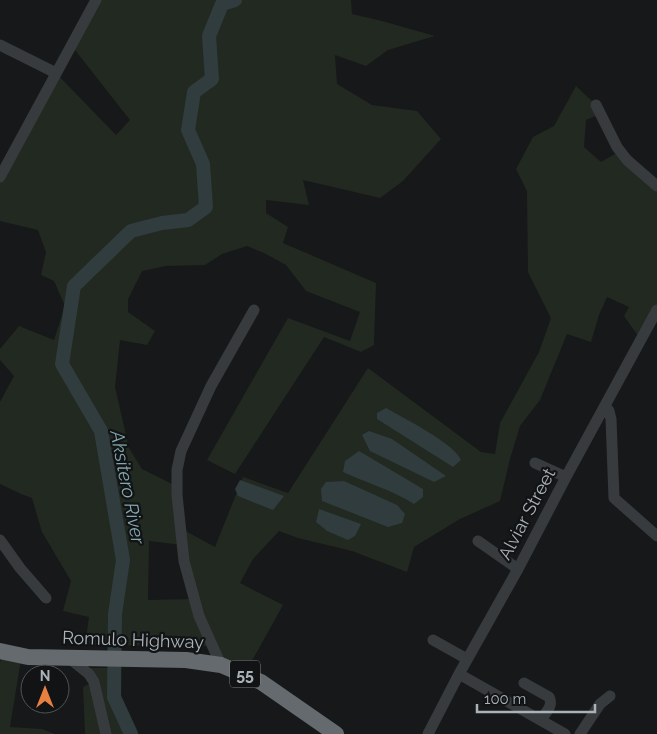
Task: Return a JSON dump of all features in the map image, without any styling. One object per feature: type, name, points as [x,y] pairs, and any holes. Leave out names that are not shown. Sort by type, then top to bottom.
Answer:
[{"type":"highway","name":"Romulo Highway","points":[[0,651],[28,657],[139,658],[221,664],[261,682],[336,734]]},
{"type":"street","points":[[0,177],[96,0]]},
{"type":"street","points":[[0,45],[56,73]]},
{"type":"street","points":[[596,105],[617,147],[624,156],[657,186]]},
{"type":"street","points":[[221,664],[199,616],[184,562],[176,470],[181,451],[211,386],[254,310]]},
{"type":"street","name":"Alviar Street","points":[[428,734],[657,310]]},
{"type":"street","points":[[605,406],[609,410],[611,419],[614,498],[657,536]]},
{"type":"street","points":[[535,463],[566,477]]},
{"type":"street","points":[[0,540],[20,568],[46,598]]},
{"type":"street","points":[[478,541],[518,569]]},
{"type":"street","points":[[433,640],[467,659]]},
{"type":"street","points":[[73,658],[89,674],[94,682],[106,734]]},
{"type":"street","points":[[459,674],[565,734]]},
{"type":"street","points":[[524,683],[550,697],[551,704],[541,720]]},
{"type":"street","points":[[580,734],[600,704],[610,696]]},
{"type":"shaded area","points":[[96,0],[351,0],[352,14],[435,36],[388,50],[366,66],[335,55],[337,84],[372,105],[417,111],[441,139],[403,181],[380,198],[303,180],[309,205],[266,200],[266,213],[288,227],[283,243],[376,283],[374,345],[361,352],[324,337],[235,474],[207,460],[288,318],[350,341],[360,312],[306,291],[286,265],[247,246],[222,254],[205,265],[166,266],[142,271],[128,299],[128,312],[155,331],[147,345],[120,340],[115,387],[129,448],[142,469],[176,486],[180,528],[215,547],[243,477],[288,493],[368,368],[481,452],[495,454],[500,423],[539,352],[551,318],[528,272],[527,191],[516,169],[533,137],[554,126],[576,86],[596,105],[600,114],[586,120],[584,147],[601,162],[620,151],[657,181],[657,310],[641,340],[624,316],[629,307],[607,297],[599,315],[591,342],[567,334],[540,400],[520,426],[500,501],[460,519],[414,547],[407,572],[352,551],[298,538],[279,531],[253,559],[240,583],[283,605],[248,668],[216,655],[204,629],[206,646],[85,645],[89,617],[63,611],[71,581],[42,532],[32,498],[0,484],[0,402],[14,376],[0,360],[0,349],[19,326],[54,340],[65,306],[54,281],[41,275],[46,252],[38,230],[0,221],[0,177],[56,73],[116,135],[130,120],[71,45]],"holes":[[[149,541],[182,545],[193,599],[148,600]]]},
{"type":"shaded area","points":[[386,408],[439,439],[449,446],[461,460],[453,467],[377,419],[377,413]]},
{"type":"shaded area","points":[[369,431],[392,439],[446,476],[434,482],[370,451],[362,435]]},
{"type":"shaded area","points":[[359,451],[423,489],[423,497],[414,504],[343,472],[345,461]]},
{"type":"shaded area","points":[[240,480],[284,496],[273,510],[238,496],[235,489]]},
{"type":"shaded area","points":[[344,481],[397,505],[405,514],[402,523],[388,527],[322,501],[321,489],[326,482]]},
{"type":"shaded area","points":[[319,509],[361,524],[355,536],[348,540],[327,531],[316,522]]},
{"type":"shaded area","points":[[3,656],[21,659],[10,727],[42,729],[55,734],[0,734],[0,662]]},
{"type":"shaded area","points":[[89,668],[111,668],[114,697],[131,734],[85,734],[83,687],[93,682]]},
{"type":"waterway","name":"Aksitero River","points":[[131,734],[114,697],[115,614],[123,560],[101,431],[62,364],[74,286],[131,231],[162,223],[188,220],[206,207],[203,164],[188,130],[194,92],[212,79],[209,36],[222,4],[235,0]]}]
